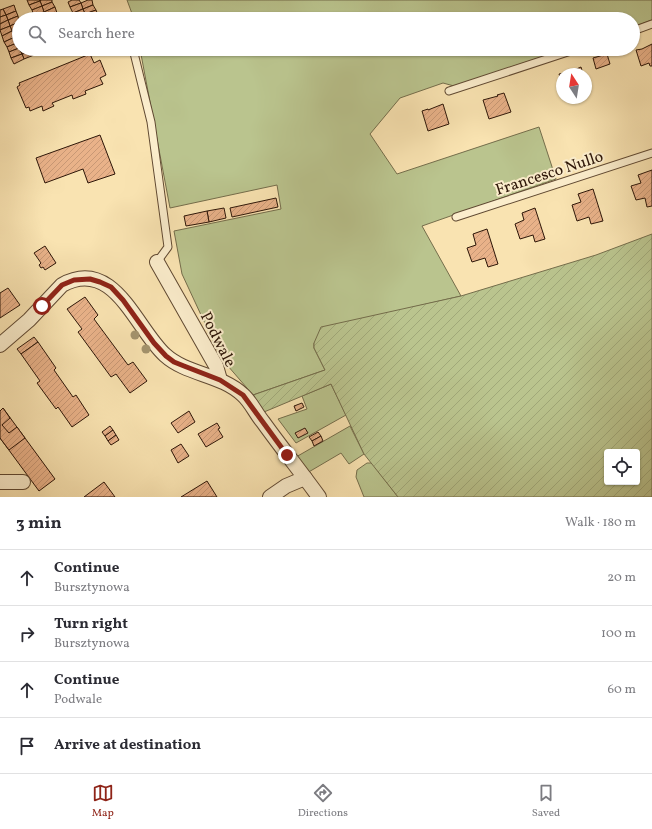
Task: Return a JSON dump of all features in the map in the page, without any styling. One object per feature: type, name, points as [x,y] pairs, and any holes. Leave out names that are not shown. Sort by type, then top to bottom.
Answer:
[{"type":"street","name":"Podwale","points":[[157,262],[216,366],[220,380],[243,395],[319,497]]},
{"type":"street","points":[[0,346],[62,285],[68,281],[78,278],[90,279],[106,284],[118,294],[154,343],[166,356],[174,362],[220,380]]},
{"type":"street","points":[[270,497],[286,486],[305,478]]},
{"type":"street","points":[[0,482],[22,482]]},
{"type":"lane","points":[[640,28],[652,24]]},
{"type":"lane","points":[[135,56],[151,122],[168,247],[157,262]]},
{"type":"lane","points":[[449,91],[556,56]]},
{"type":"lane","name":"Francesco Nullo","points":[[456,217],[652,153]]},
{"type":"green space","points":[[127,0],[652,0],[652,20],[640,24],[640,12],[131,12]]},
{"type":"green space","points":[[141,56],[545,56],[454,86],[443,83],[400,98],[370,134],[397,174],[539,127],[556,179],[422,226],[461,296],[405,309],[314,343],[314,348],[325,370],[253,395],[221,358],[182,274],[174,231],[281,209],[277,185],[170,208]]},
{"type":"green space","points":[[652,234],[652,497],[398,497],[364,454],[331,384],[264,412],[253,395],[325,370],[314,348],[314,343],[321,327],[461,296],[596,255]]},
{"type":"green space","points":[[331,384],[346,415],[296,443],[278,419],[307,409],[302,396]]},
{"type":"green space","points":[[350,426],[364,454],[349,464],[341,453],[307,473],[296,457]]},
{"type":"green space","points":[[367,463],[372,463],[398,497],[364,497],[356,477],[357,470]]},
{"type":"building","points":[[27,0],[39,0],[40,1],[29,5]]},
{"type":"building","points":[[41,0],[52,0],[52,2],[42,6]]},
{"type":"building","points":[[72,0],[79,0],[81,3],[70,7],[68,2]]},
{"type":"building","points":[[92,0],[93,5],[83,9],[81,3]]},
{"type":"building","points":[[40,1],[42,6],[32,10],[29,5]]},
{"type":"building","points":[[52,2],[55,7],[44,12],[42,6]]},
{"type":"building","points":[[81,3],[83,9],[72,12],[70,7]]},
{"type":"building","points":[[14,5],[16,11],[6,15],[3,9]]},
{"type":"building","points":[[93,5],[96,10],[84,12],[83,9]]},
{"type":"building","points":[[42,6],[44,12],[33,12],[32,10]]},
{"type":"building","points":[[55,7],[57,12],[44,12]]},
{"type":"building","points":[[3,9],[6,15],[0,17],[0,10]]},
{"type":"building","points":[[83,9],[84,12],[76,12]]},
{"type":"building","points":[[12,13],[12,18],[8,20],[6,15]]},
{"type":"building","points":[[6,15],[8,20],[0,24],[0,17]]},
{"type":"building","points":[[12,18],[12,25],[10,26],[8,20]]},
{"type":"building","points":[[8,20],[10,26],[0,30],[0,24]]},
{"type":"building","points":[[10,26],[12,31],[2,36],[0,30]]},
{"type":"building","points":[[12,31],[12,38],[4,42],[2,36]]},
{"type":"building","points":[[12,38],[12,45],[7,47],[4,42]]},
{"type":"building","points":[[652,44],[652,66],[650,66],[649,63],[641,66],[638,56],[640,56],[640,49]]},
{"type":"building","points":[[12,45],[12,51],[9,52],[7,47]]},
{"type":"building","points":[[12,51],[12,56],[16,56],[11,58],[9,52]]},
{"type":"building","points":[[23,56],[32,56],[24,59]]},
{"type":"building","points":[[23,56],[24,59],[14,64],[11,58]]},
{"type":"building","points":[[85,56],[91,56],[94,63],[100,60],[106,75],[100,78],[103,84],[85,91],[86,94],[73,99],[72,95],[52,103],[54,106],[43,111],[42,106],[30,111],[29,107],[26,108],[17,87],[20,85],[19,83]]},
{"type":"building","points":[[608,56],[610,64],[596,69],[593,58]]},
{"type":"building","points":[[504,93],[511,112],[489,119],[483,100]]},
{"type":"building","points":[[443,104],[449,124],[428,131],[422,111]]},
{"type":"building","points":[[100,135],[115,174],[88,183],[83,169],[45,183],[36,158]]},
{"type":"building","points":[[652,170],[652,206],[647,207],[645,198],[636,200],[631,186],[641,183],[638,175]]},
{"type":"building","points":[[593,189],[603,221],[591,224],[589,217],[577,221],[572,205],[581,202],[578,194]]},
{"type":"building","points":[[276,198],[278,207],[232,217],[230,208]]},
{"type":"building","points":[[224,208],[226,218],[209,222],[207,211]]},
{"type":"building","points":[[535,208],[545,239],[535,242],[533,235],[520,239],[515,224],[524,220],[522,213]]},
{"type":"building","points":[[207,211],[209,222],[186,226],[184,216]]},
{"type":"building","points":[[487,229],[498,264],[488,267],[485,258],[472,262],[467,248],[476,245],[473,234]]},
{"type":"building","points":[[45,246],[56,263],[45,270],[39,265],[41,263],[34,253]]},
{"type":"building","points":[[8,288],[20,305],[0,318],[0,293]]},
{"type":"building","points":[[85,297],[98,315],[94,319],[128,365],[133,362],[147,381],[130,393],[116,374],[111,377],[78,332],[82,329],[67,309]]},
{"type":"building","points":[[34,337],[38,342],[21,354],[17,349]]},
{"type":"building","points":[[38,342],[56,368],[54,370],[73,397],[76,395],[89,415],[72,427],[58,407],[56,409],[37,383],[40,381],[21,354]]},
{"type":"building","points":[[302,403],[304,407],[296,411],[294,406]]},
{"type":"building","points":[[3,408],[55,479],[39,491],[0,438],[0,411]]},
{"type":"building","points":[[3,408],[10,418],[2,425],[9,433],[17,427],[25,438],[9,450],[0,438],[0,411]]},
{"type":"building","points":[[189,411],[195,422],[178,433],[171,423]]},
{"type":"building","points":[[217,423],[220,428],[218,429],[223,437],[206,447],[198,434]]},
{"type":"building","points":[[110,426],[113,430],[105,436],[102,432]]},
{"type":"building","points":[[305,428],[308,433],[298,438],[295,433]]},
{"type":"building","points":[[113,430],[116,435],[108,441],[105,436]]},
{"type":"building","points":[[318,432],[321,436],[312,441],[309,437]]},
{"type":"building","points":[[116,435],[119,440],[111,445],[108,441]]},
{"type":"building","points":[[321,436],[323,441],[314,446],[312,441]]},
{"type":"building","points":[[181,444],[189,456],[178,463],[171,450]]},
{"type":"building","points":[[207,481],[217,497],[181,497]]},
{"type":"building","points":[[104,482],[115,497],[84,497]]},
{"type":"route","points":[[42,306],[62,285],[68,281],[78,278],[90,279],[111,287],[123,300],[154,343],[166,356],[174,362],[220,380],[243,395],[287,455]]}]
